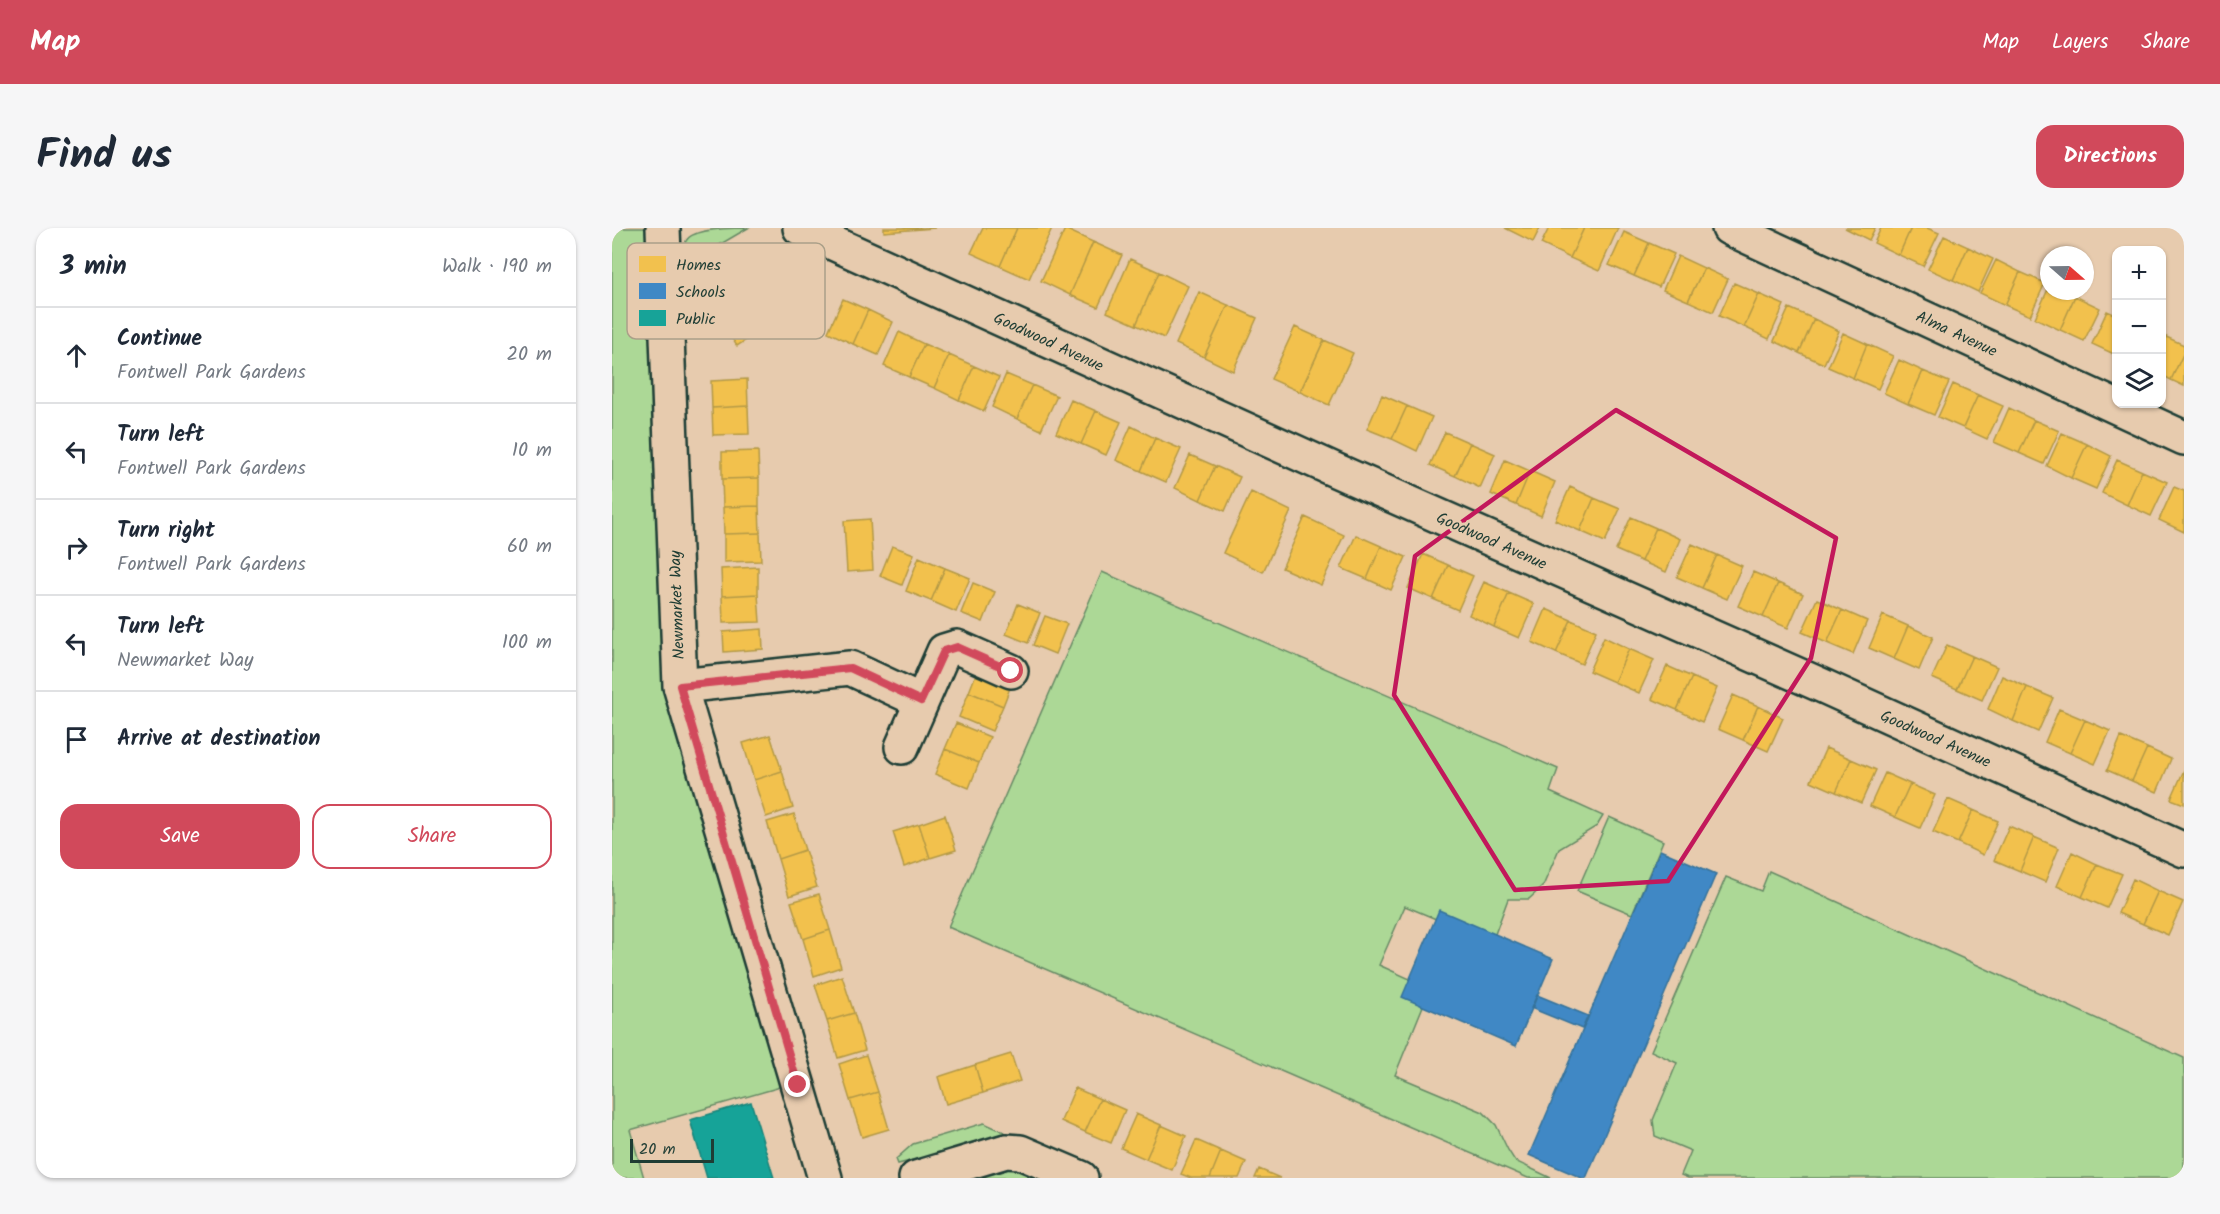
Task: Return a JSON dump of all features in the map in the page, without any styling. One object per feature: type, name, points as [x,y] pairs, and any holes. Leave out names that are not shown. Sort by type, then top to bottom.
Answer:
[{"type":"street","name":"Newmarket Way","points":[[663,228],[664,243]]},
{"type":"street","name":"Goodwood Avenue","points":[[800,228],[2184,850]]},
{"type":"street","name":"Alma Avenue","points":[[1729,228],[2184,438]]},
{"type":"street","name":"Newmarket Way","points":[[667,339],[680,686],[825,1178]]},
{"type":"street","points":[[902,747],[944,651],[957,647],[1011,671]]},
{"type":"street","points":[[680,686],[850,668],[921,701]]},
{"type":"street","points":[[916,1178],[1006,1151],[1020,1152],[1080,1178]]},
{"type":"highlighted area","points":[[1616,410],[1836,538],[1811,658],[1668,881],[1515,890],[1394,695],[1415,556]]},
{"type":"green space","points":[[612,228],[650,228],[651,243],[627,243],[627,339],[654,339],[665,661],[785,1083],[777,1088],[630,1130],[644,1178],[612,1178]]},
{"type":"green space","points":[[748,228],[722,243],[686,243],[696,233]]},
{"type":"green space","points":[[1102,572],[1558,769],[1550,792],[1603,816],[1597,826],[1559,849],[1543,886],[1529,899],[1508,899],[1495,934],[1436,919],[1405,906],[1379,965],[1410,979],[1423,1006],[1395,1075],[1483,1112],[1496,1125],[1515,1161],[1551,1178],[1528,1178],[948,927]]},
{"type":"green space","points":[[1609,817],[1663,841],[1632,914],[1577,891]]},
{"type":"green space","points":[[1769,871],[2184,1058],[2184,1178],[1688,1178],[1681,1175],[1691,1151],[1655,1136],[1653,1120],[1677,1063],[1651,1051],[1726,877],[1761,891]]},
{"type":"green space","points":[[984,1123],[1011,1135],[898,1164],[896,1159],[913,1144]]},
{"type":"green space","points":[[1008,1163],[1052,1178],[942,1178]]},
{"type":"building: Homes","points":[[884,228],[935,228],[884,232]]},
{"type":"building: Homes","points":[[983,228],[1017,228],[1000,266],[971,253]]},
{"type":"building: Homes","points":[[1017,228],[1052,228],[1029,279],[1000,266]]},
{"type":"building: Homes","points":[[1505,228],[1540,228],[1533,242]]},
{"type":"building: Homes","points":[[1549,228],[1584,228],[1570,258],[1541,244]]},
{"type":"building: Homes","points":[[1584,228],[1618,228],[1599,271],[1570,258]]},
{"type":"building: Homes","points":[[1845,228],[1875,228],[1869,240]]},
{"type":"building: Homes","points":[[1881,228],[1911,228],[1899,255],[1874,243]]},
{"type":"building: Homes","points":[[1911,228],[1927,228],[1939,233],[1923,266],[1899,255]]},
{"type":"building: Homes","points":[[1065,229],[1093,242],[1070,295],[1041,281]]},
{"type":"building: Homes","points":[[1624,232],[1649,243],[1634,276],[1609,265]]},
{"type":"building: Homes","points":[[1944,236],[1968,247],[1953,280],[1928,269]]},
{"type":"building: Homes","points":[[1093,242],[1122,255],[1098,307],[1070,295]]},
{"type":"building: Homes","points":[[1649,243],[1674,254],[1659,287],[1634,276]]},
{"type":"building: Homes","points":[[1968,247],[1993,259],[1978,292],[1953,280]]},
{"type":"building: Homes","points":[[1678,256],[1704,268],[1688,301],[1663,290]]},
{"type":"building: Homes","points":[[1130,259],[1159,272],[1136,325],[1107,312]]},
{"type":"building: Homes","points":[[1996,260],[2020,272],[2005,305],[1980,293]]},
{"type":"building: Homes","points":[[1704,268],[1728,279],[1713,312],[1688,301]]},
{"type":"building: Homes","points":[[1159,272],[1188,286],[1164,338],[1136,325]]},
{"type":"building: Homes","points":[[2020,272],[2040,281],[2040,294],[2030,316],[2005,305]]},
{"type":"building: Homes","points":[[1734,283],[1759,294],[1744,327],[1719,316]]},
{"type":"building: Homes","points":[[1199,292],[1228,305],[1204,357],[1176,344]]},
{"type":"building: Homes","points":[[1759,294],[1784,305],[1769,339],[1744,327]]},
{"type":"building: Homes","points":[[843,299],[868,310],[853,344],[828,332]]},
{"type":"building: Homes","points":[[2043,300],[2073,300],[2060,330],[2035,318]]},
{"type":"building: Homes","points":[[2073,300],[2083,300],[2100,308],[2084,341],[2060,330]]},
{"type":"building: Homes","points":[[1228,305],[1257,318],[1233,371],[1204,357]]},
{"type":"building: Homes","points":[[1789,308],[1814,319],[1799,353],[1774,341]]},
{"type":"building: Homes","points":[[868,310],[893,322],[878,355],[853,344]]},
{"type":"building: Homes","points":[[2107,311],[2112,313],[2112,353],[2092,344]]},
{"type":"building: Homes","points":[[1814,319],[1839,331],[1824,364],[1799,353]]},
{"type":"building: Homes","points":[[1295,327],[1324,340],[1300,392],[1271,379]]},
{"type":"building: Homes","points":[[899,332],[924,344],[909,377],[884,366]]},
{"type":"building: Homes","points":[[1843,333],[1867,344],[1853,378],[1828,367]]},
{"type":"building: Homes","points":[[2166,337],[2184,345],[2184,352],[2171,380],[2166,377]]},
{"type":"building: Homes","points":[[732,339],[748,339],[737,346]]},
{"type":"building: Homes","points":[[1324,340],[1353,353],[1329,405],[1300,392]]},
{"type":"building: Homes","points":[[924,344],[949,355],[934,388],[909,377]]},
{"type":"building: Homes","points":[[1867,344],[1893,356],[1878,389],[1853,378]]},
{"type":"building: Homes","points":[[2184,352],[2184,386],[2171,380]]},
{"type":"building: Homes","points":[[949,355],[974,366],[959,400],[934,388]]},
{"type":"building: Homes","points":[[1899,360],[1923,371],[1908,404],[1884,393]]},
{"type":"building: Homes","points":[[974,366],[999,377],[984,411],[959,400]]},
{"type":"building: Homes","points":[[1923,371],[1949,382],[1934,415],[1908,404]]},
{"type":"building: Homes","points":[[1006,374],[1032,385],[1017,419],[992,407]]},
{"type":"building: Homes","points":[[747,379],[748,406],[712,408],[711,381]]},
{"type":"building: Homes","points":[[1953,384],[1978,395],[1963,428],[1938,417]]},
{"type":"building: Homes","points":[[1032,385],[1057,396],[1041,430],[1017,419]]},
{"type":"building: Homes","points":[[1382,395],[1407,406],[1392,439],[1367,429]]},
{"type":"building: Homes","points":[[1978,395],[2003,406],[1987,439],[1963,428]]},
{"type":"building: Homes","points":[[1071,400],[1096,411],[1081,444],[1056,433]]},
{"type":"building: Homes","points":[[748,406],[749,434],[713,435],[712,408]]},
{"type":"building: Homes","points":[[1407,406],[1432,417],[1417,451],[1392,439]]},
{"type":"building: Homes","points":[[2009,408],[2034,420],[2019,453],[1994,442]]},
{"type":"building: Homes","points":[[1096,411],[1121,422],[1106,455],[1081,444]]},
{"type":"building: Homes","points":[[2034,420],[2059,431],[2044,464],[2019,453]]},
{"type":"building: Homes","points":[[1131,426],[1155,438],[1141,471],[1116,460]]},
{"type":"building: Homes","points":[[1445,432],[1470,443],[1455,476],[1430,465]]},
{"type":"building: Homes","points":[[2062,433],[2087,444],[2071,478],[2047,466]]},
{"type":"building: Homes","points":[[1155,438],[1181,449],[1166,482],[1141,471]]},
{"type":"building: Homes","points":[[1470,443],[1495,454],[1480,488],[1455,476]]},
{"type":"building: Homes","points":[[2087,444],[2111,456],[2096,489],[2071,478]]},
{"type":"building: Homes","points":[[758,451],[759,478],[722,479],[722,452]]},
{"type":"building: Homes","points":[[1190,455],[1215,466],[1200,500],[1175,488]]},
{"type":"building: Homes","points":[[1505,460],[1530,471],[1516,505],[1491,494]]},
{"type":"building: Homes","points":[[2117,460],[2142,471],[2127,505],[2102,493]]},
{"type":"building: Homes","points":[[1215,466],[1240,477],[1225,511],[1200,500]]},
{"type":"building: Homes","points":[[1530,471],[1555,482],[1541,516],[1516,505]]},
{"type":"building: Homes","points":[[2142,471],[2167,482],[2151,516],[2127,505]]},
{"type":"building: Homes","points":[[759,478],[759,506],[723,507],[722,479]]},
{"type":"building: Homes","points":[[1570,487],[1594,498],[1580,531],[1555,520]]},
{"type":"building: Homes","points":[[2174,487],[2184,491],[2184,532],[2159,520]]},
{"type":"building: Homes","points":[[1251,492],[1291,511],[1263,572],[1223,553]]},
{"type":"building: Homes","points":[[1594,498],[1620,509],[1605,542],[1580,531]]},
{"type":"building: Homes","points":[[759,506],[760,533],[724,534],[723,507]]},
{"type":"building: Homes","points":[[1305,517],[1344,535],[1321,585],[1282,568]]},
{"type":"building: Homes","points":[[1631,517],[1656,528],[1641,561],[1616,550]]},
{"type":"building: Homes","points":[[870,519],[873,570],[847,572],[844,521]]},
{"type":"building: Homes","points":[[1656,528],[1680,539],[1666,572],[1641,561]]},
{"type":"building: Homes","points":[[760,533],[761,561],[724,562],[724,534]]},
{"type":"building: Homes","points":[[1356,535],[1381,546],[1367,579],[1341,568]]},
{"type":"building: Homes","points":[[1692,544],[1717,555],[1702,588],[1677,577]]},
{"type":"building: Homes","points":[[892,546],[914,554],[902,585],[880,576]]},
{"type":"building: Homes","points":[[1381,546],[1406,557],[1391,590],[1367,579]]},
{"type":"building: Homes","points":[[1423,554],[1448,565],[1433,599],[1408,588]]},
{"type":"building: Homes","points":[[1717,555],[1742,566],[1727,599],[1702,588]]},
{"type":"building: Homes","points":[[919,557],[945,568],[931,601],[906,591]]},
{"type":"building: Homes","points":[[1448,565],[1473,576],[1458,610],[1433,599]]},
{"type":"building: Homes","points":[[758,567],[758,594],[722,596],[721,569]]},
{"type":"building: Homes","points":[[945,568],[970,578],[956,612],[931,601]]},
{"type":"building: Homes","points":[[1753,572],[1778,583],[1763,617],[1738,606]]},
{"type":"building: Homes","points":[[1484,582],[1509,593],[1494,627],[1469,615]]},
{"type":"building: Homes","points":[[973,583],[995,592],[983,622],[961,613]]},
{"type":"building: Homes","points":[[1778,583],[1803,594],[1788,628],[1763,617]]},
{"type":"building: Homes","points":[[1509,593],[1534,604],[1519,638],[1494,627]]},
{"type":"building: Homes","points":[[758,594],[760,622],[723,623],[722,596]]},
{"type":"building: Homes","points":[[1817,599],[1842,610],[1827,643],[1802,632]]},
{"type":"building: Homes","points":[[1018,604],[1040,613],[1028,643],[1006,634]]},
{"type":"building: Homes","points":[[1546,609],[1571,620],[1556,653],[1532,642]]},
{"type":"building: Homes","points":[[1842,610],[1867,621],[1853,654],[1827,643]]},
{"type":"building: Homes","points":[[1883,615],[1908,626],[1894,659],[1869,648]]},
{"type":"building: Homes","points":[[1045,616],[1067,624],[1055,654],[1033,645]]},
{"type":"building: Homes","points":[[1571,620],[1596,631],[1582,664],[1556,653]]},
{"type":"building: Homes","points":[[1908,626],[1933,637],[1919,670],[1894,659]]},
{"type":"building: Homes","points":[[762,629],[763,649],[724,652],[723,632]]},
{"type":"building: Homes","points":[[1604,637],[1629,649],[1614,682],[1589,671]]},
{"type":"building: Homes","points":[[1947,645],[1972,656],[1957,689],[1932,678]]},
{"type":"building: Homes","points":[[1629,649],[1654,660],[1639,693],[1614,682]]},
{"type":"building: Homes","points":[[1972,656],[1997,667],[1982,700],[1957,689]]},
{"type":"building: Homes","points":[[979,666],[1013,680],[1003,706],[969,692]]},
{"type":"building: Homes","points":[[1667,666],[1692,677],[1677,710],[1652,699]]},
{"type":"building: Homes","points":[[2002,676],[2027,687],[2013,721],[1988,709]]},
{"type":"building: Homes","points":[[1692,677],[1717,688],[1702,722],[1677,710]]},
{"type":"building: Homes","points":[[2027,687],[2053,698],[2038,732],[2013,721]]},
{"type":"building: Homes","points":[[969,692],[1003,706],[992,731],[959,717]]},
{"type":"building: Homes","points":[[1733,695],[1758,706],[1743,740],[1718,729]]},
{"type":"building: Homes","points":[[1758,706],[1783,718],[1768,751],[1743,740]]},
{"type":"building: Homes","points":[[2059,709],[2085,720],[2070,753],[2045,742]]},
{"type":"building: Homes","points":[[2085,720],[2110,731],[2095,764],[2070,753]]},
{"type":"building: Homes","points":[[956,723],[990,737],[979,763],[945,749]]},
{"type":"building: Homes","points":[[770,735],[782,771],[754,780],[743,743]]},
{"type":"building: Homes","points":[[2121,737],[2147,748],[2132,781],[2107,770]]},
{"type":"building: Homes","points":[[1826,748],[1851,759],[1836,792],[1811,781]]},
{"type":"building: Homes","points":[[2147,748],[2171,759],[2157,792],[2132,781]]},
{"type":"building: Homes","points":[[945,749],[979,763],[969,788],[935,774]]},
{"type":"building: Homes","points":[[1851,759],[1876,770],[1861,803],[1836,792]]},
{"type":"building: Homes","points":[[2184,770],[2184,804],[2171,799]]},
{"type":"building: Homes","points":[[782,771],[793,808],[766,817],[754,780]]},
{"type":"building: Homes","points":[[1885,773],[1910,784],[1895,817],[1870,806]]},
{"type":"building: Homes","points":[[1910,784],[1935,795],[1920,828],[1895,817]]},
{"type":"building: Homes","points":[[1948,799],[1973,810],[1958,843],[1933,832]]},
{"type":"building: Homes","points":[[1973,810],[1998,821],[1983,855],[1958,843]]},
{"type":"building: Homes","points":[[794,814],[805,850],[778,859],[767,822]]},
{"type":"building: Homes","points":[[945,815],[956,850],[930,858],[919,824]]},
{"type":"building: Homes","points":[[919,824],[930,858],[904,867],[893,832]]},
{"type":"building: Homes","points":[[2009,826],[2034,837],[2020,871],[1994,860]]},
{"type":"building: Homes","points":[[2034,837],[2059,848],[2045,882],[2020,871]]},
{"type":"building: Homes","points":[[805,850],[817,887],[789,896],[778,859]]},
{"type":"building: Homes","points":[[2072,852],[2097,864],[2082,897],[2057,886]]},
{"type":"building: Homes","points":[[2097,864],[2122,874],[2107,908],[2082,897]]},
{"type":"building: Homes","points":[[2133,879],[2158,891],[2143,924],[2118,913]]},
{"type":"building: Homes","points":[[2158,891],[2183,902],[2168,935],[2143,924]]},
{"type":"building: Homes","points":[[819,894],[830,930],[803,939],[791,902]]},
{"type":"building: Homes","points":[[830,930],[841,967],[814,976],[803,939]]},
{"type":"building: Homes","points":[[842,976],[854,1013],[827,1021],[815,985]]},
{"type":"building: Homes","points":[[854,1013],[865,1050],[838,1058],[827,1021]]},
{"type":"building: Homes","points":[[1011,1054],[1020,1081],[983,1093],[975,1065]]},
{"type":"building: Homes","points":[[866,1055],[878,1092],[850,1100],[839,1064]]},
{"type":"building: Homes","points":[[975,1065],[983,1093],[946,1104],[938,1077]]},
{"type":"building: Homes","points":[[1075,1088],[1100,1099],[1085,1132],[1061,1121]]},
{"type":"building: Homes","points":[[878,1092],[889,1129],[862,1137],[850,1100]]},
{"type":"building: Homes","points":[[1100,1099],[1125,1110],[1111,1143],[1085,1132]]},
{"type":"building: Homes","points":[[1136,1114],[1161,1125],[1146,1159],[1121,1148]]},
{"type":"building: Homes","points":[[1161,1125],[1186,1136],[1172,1170],[1146,1159]]},
{"type":"building: Homes","points":[[1196,1140],[1221,1151],[1210,1178],[1191,1178],[1181,1174]]},
{"type":"building: Homes","points":[[1221,1151],[1246,1162],[1239,1178],[1210,1178]]},
{"type":"building: Homes","points":[[1259,1169],[1280,1178],[1255,1178]]},
{"type":"building: Schools","points":[[1660,850],[1716,874],[1586,1178],[1582,1178],[1529,1155]]},
{"type":"building: Schools","points":[[1439,910],[1553,959],[1516,1046],[1402,997]]},
{"type":"building: Schools","points":[[1537,995],[1588,1016],[1582,1029],[1531,1008]]},
{"type":"building: Public","points":[[751,1102],[774,1178],[707,1178],[690,1120]]},
{"type":"route","points":[[798,1085],[680,686],[850,668],[921,701],[944,651],[957,647],[1011,671]]}]
